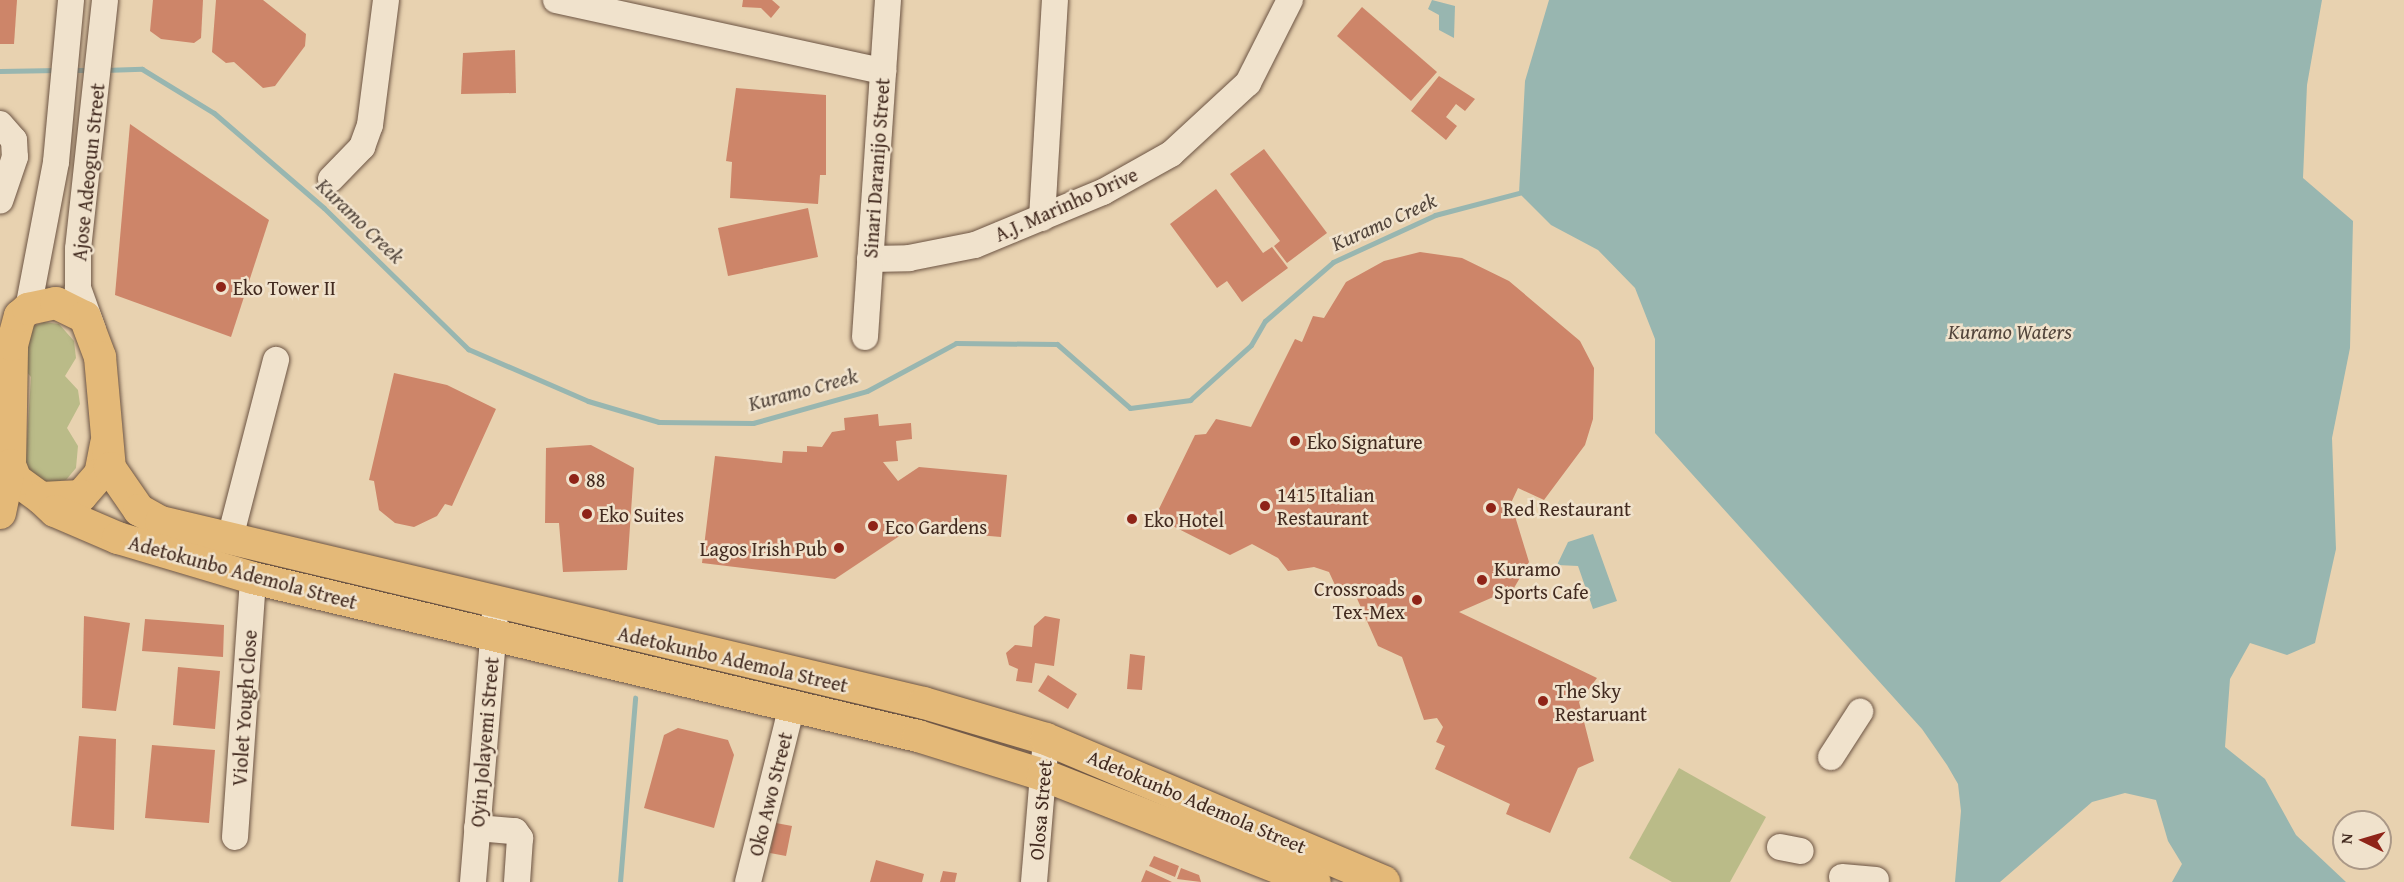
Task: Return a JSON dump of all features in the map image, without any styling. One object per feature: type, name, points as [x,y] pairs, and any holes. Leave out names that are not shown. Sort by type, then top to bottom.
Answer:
[{"type":"main road","points":[[0,513],[10,465],[6,380],[16,314],[56,303],[76,309],[97,342],[106,444],[100,474],[81,496],[41,498]]},
{"type":"main road","name":"Adetokunbo Ademola Street","points":[[106,444],[120,490],[139,510],[162,522],[924,703],[1046,738],[1384,882]]},
{"type":"main road","name":"Adetokunbo Ademola Street","points":[[10,465],[16,480],[56,511],[118,538],[253,578],[918,736],[1043,775],[1278,874],[1315,882]]},
{"type":"street","name":"Ajose Adeogun Street","points":[[16,314],[62,107],[71,0]]},
{"type":"street","name":"Ajose Adeogun Street","points":[[97,342],[78,278],[105,0]]},
{"type":"street","points":[[331,179],[363,147],[370,125],[386,0]]},
{"type":"street","points":[[556,0],[883,71]]},
{"type":"street","name":"Sinari Daranijo Street","points":[[865,337],[888,0]]},
{"type":"street","points":[[1041,219],[1055,0]]},
{"type":"street","name":"A.J. Marinho Drive","points":[[870,259],[909,258],[975,244],[1041,219],[1171,154],[1212,120],[1248,83],[1290,0]]},
{"type":"street","points":[[0,124],[14,140],[15,157],[0,201]]},
{"type":"street","points":[[230,538],[276,360]]},
{"type":"street","name":"Violet Yough Close","points":[[235,837],[253,578]]},
{"type":"street","name":"Oyin Jolayemi Street","points":[[473,882],[496,603]]},
{"type":"street","name":"Oko Awo Street","points":[[748,882],[792,706]]},
{"type":"street","points":[[1831,757],[1860,712]]},
{"type":"street","name":"Olosa Street","points":[[1034,882],[1046,738]]},
{"type":"street","points":[[477,828],[515,831],[520,838],[517,882]]},
{"type":"street","points":[[1842,877],[1876,880]]},
{"type":"green space","points":[[44,322],[59,324],[74,341],[76,358],[65,376],[78,390],[80,404],[67,428],[78,446],[76,468],[66,480],[44,483],[25,470],[31,377],[22,366],[29,328]]},
{"type":"green space","points":[[1679,768],[1766,817],[1730,882],[1672,882],[1629,858]]},
{"type":"water","points":[[1432,0],[1455,6],[1454,38],[1439,30],[1439,15],[1428,9]]},
{"type":"water","name":"Kuramo Waters","points":[[1549,0],[2322,0],[2307,85],[2303,178],[2353,221],[2350,348],[2332,438],[2336,549],[2315,643],[2287,655],[2250,643],[2230,679],[2225,747],[2265,779],[2296,835],[2346,882],[2172,882],[2182,864],[2168,841],[2156,800],[2125,793],[2092,802],[2000,882],[1955,882],[1961,811],[1958,784],[1947,765],[1922,729],[1655,433],[1655,339],[1635,288],[1598,250],[1551,225],[1519,193],[1525,81]]},
{"type":"water","points":[[1593,534],[1617,601],[1593,609],[1578,566],[1557,565],[1568,542]]},
{"type":"building","points":[[0,0],[17,0],[14,44],[0,44]]},
{"type":"building","points":[[153,0],[203,0],[201,38],[194,43],[161,39],[150,31]]},
{"type":"building","points":[[216,0],[263,0],[306,34],[305,46],[275,86],[263,88],[234,62],[226,63],[212,52]]},
{"type":"building","points":[[743,0],[772,0],[780,7],[771,18],[761,8],[742,7]]},
{"type":"building","points":[[1362,7],[1437,72],[1411,101],[1337,36]]},
{"type":"building","points":[[515,50],[516,93],[461,94],[463,53]]},
{"type":"building","points":[[1439,76],[1475,99],[1465,111],[1456,104],[1446,117],[1457,126],[1446,140],[1411,111]]},
{"type":"building","points":[[736,88],[826,95],[826,175],[820,175],[818,204],[730,198],[732,162],[726,161]]},
{"type":"building","points":[[130,124],[269,220],[231,337],[115,295]]},
{"type":"building","points":[[1264,149],[1327,233],[1287,263],[1274,246],[1280,241],[1230,174]]},
{"type":"building","points":[[1216,189],[1263,253],[1272,247],[1288,268],[1242,302],[1227,281],[1217,288],[1170,224]]},
{"type":"building","points":[[808,208],[818,257],[728,276],[718,228]]},
{"type":"building","name":"Eko Hotel","points":[[1420,252],[1462,258],[1509,281],[1580,341],[1594,368],[1593,419],[1585,445],[1544,500],[1518,488],[1511,503],[1529,562],[1514,588],[1459,612],[1597,678],[1579,702],[1594,761],[1578,768],[1550,833],[1506,814],[1510,804],[1435,769],[1445,746],[1436,742],[1443,727],[1437,718],[1424,720],[1402,657],[1378,646],[1355,594],[1335,585],[1329,572],[1314,567],[1288,571],[1278,558],[1252,544],[1230,555],[1155,517],[1195,435],[1206,434],[1216,419],[1251,427],[1295,339],[1302,342],[1313,316],[1324,318],[1346,282],[1384,261]]},
{"type":"building","points":[[394,373],[447,385],[496,409],[452,506],[445,504],[437,516],[414,527],[395,523],[379,510],[374,481],[369,480]]},
{"type":"building","points":[[878,414],[879,426],[911,423],[912,439],[896,441],[898,461],[883,462],[898,481],[919,467],[1007,475],[1001,537],[910,529],[835,579],[702,563],[715,456],[782,463],[783,451],[807,452],[807,446],[822,447],[832,432],[845,430],[844,418]]},
{"type":"building","name":"Eko Suites","points":[[591,445],[634,468],[627,570],[563,572],[559,523],[545,523],[546,448]]},
{"type":"building","points":[[84,616],[130,623],[116,711],[82,708]]},
{"type":"building","points":[[1045,616],[1060,619],[1054,666],[1035,663],[1032,683],[1016,681],[1018,669],[1009,665],[1006,653],[1015,645],[1032,647],[1034,626]]},
{"type":"building","points":[[145,619],[224,625],[223,657],[142,651]]},
{"type":"building","points":[[1130,654],[1145,656],[1142,690],[1127,689]]},
{"type":"building","points":[[178,667],[220,671],[215,729],[173,725]]},
{"type":"building","points":[[1048,675],[1077,694],[1068,709],[1038,691]]},
{"type":"building","points":[[678,728],[728,740],[734,755],[714,828],[644,808],[664,735]]},
{"type":"building","points":[[79,736],[116,739],[114,830],[71,826]]},
{"type":"building","points":[[152,745],[215,750],[209,823],[145,818]]},
{"type":"building","points":[[776,823],[792,826],[786,856],[770,853]]},
{"type":"building","points":[[1154,856],[1179,866],[1175,877],[1149,866]]},
{"type":"building","points":[[876,860],[924,874],[922,882],[870,882]]},
{"type":"building","points":[[1181,868],[1199,875],[1201,882],[1177,879]]},
{"type":"building","points":[[1146,870],[1172,882],[1141,882]]},
{"type":"building","points":[[943,871],[957,873],[955,882],[940,882]]},
{"type":"waterway","name":"Kuramo Creek","points":[[104,70],[142,69],[214,113],[324,208],[468,349],[588,401],[659,422],[753,423],[867,391],[956,343],[1057,344],[1130,408],[1190,400],[1251,345],[1265,321],[1333,262],[1435,215],[1519,193]]},
{"type":"waterway","name":"Kuramo Creek","points":[[0,71],[58,70]]},
{"type":"waterway","name":"Kuramo Creek","points":[[71,70],[91,70]]},
{"type":"waterway","points":[[620,882],[635,698]]},
{"type":"place","name":"Eko Tower II","points":[[221,287]]},
{"type":"place","name":"Eko Signature","points":[[1295,441]]},
{"type":"place","name":"88","points":[[574,479]]},
{"type":"place","name":"1415 Italian Restaurant","points":[[1265,506]]},
{"type":"place","name":"Red Restaurant","points":[[1491,508]]},
{"type":"place","name":"Eko Suites","points":[[587,514]]},
{"type":"place","name":"Eko Hotel","points":[[1132,519]]},
{"type":"place","name":"Eco Gardens","points":[[873,526]]},
{"type":"place","name":"Lagos Irish Pub","points":[[839,548]]},
{"type":"place","name":"Kuramo Sports Cafe","points":[[1482,580]]},
{"type":"place","name":"Crossroads Tex-Mex","points":[[1417,600]]},
{"type":"place","name":"The Sky Restaruant","points":[[1543,701]]}]
